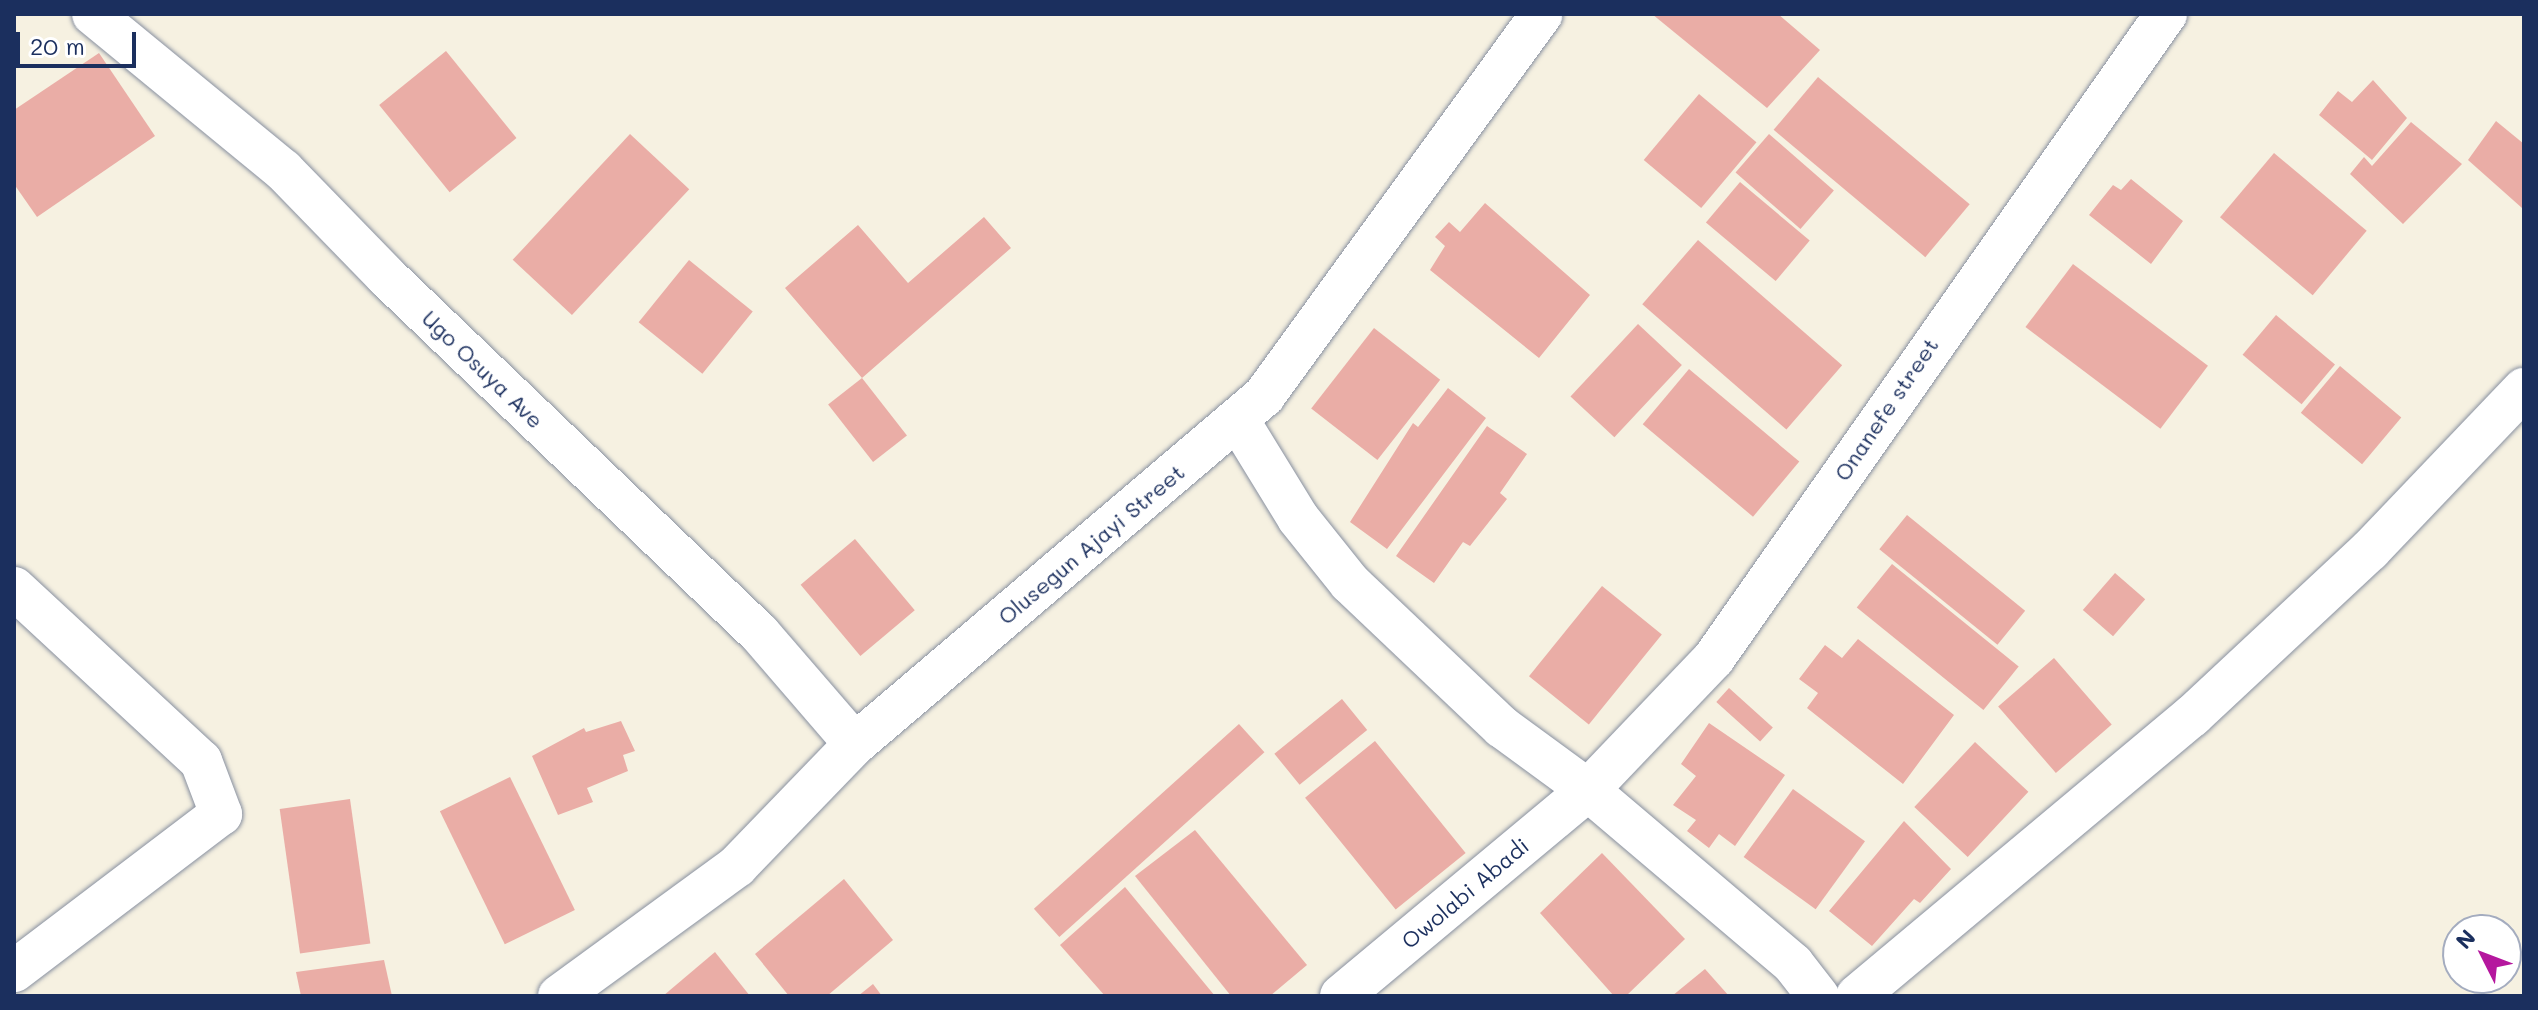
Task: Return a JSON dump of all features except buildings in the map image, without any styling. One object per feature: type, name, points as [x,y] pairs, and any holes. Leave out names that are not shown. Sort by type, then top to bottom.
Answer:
[{"type":"street","name":"Ugo Osuya Ave","points":[[93,14],[283,170],[386,276],[760,634],[855,744]]},
{"type":"street","name":"Olusegun Ajayi Street","points":[[559,996],[737,866],[855,744],[1238,420],[1305,345],[1542,14]]},
{"type":"street","name":"Onanefe street","points":[[1588,790],[1714,658],[2166,14]]},
{"type":"street","points":[[1857,996],[2192,716],[2370,550],[2524,389]]},
{"type":"street","points":[[1238,420],[1298,518],[1350,583],[1502,727],[1588,790],[1793,964],[1818,996]]},
{"type":"street","points":[[14,588],[201,761],[221,814],[14,971]]},
{"type":"street","name":"Owolabi Abadi","points":[[1341,996],[1588,790]]}]
